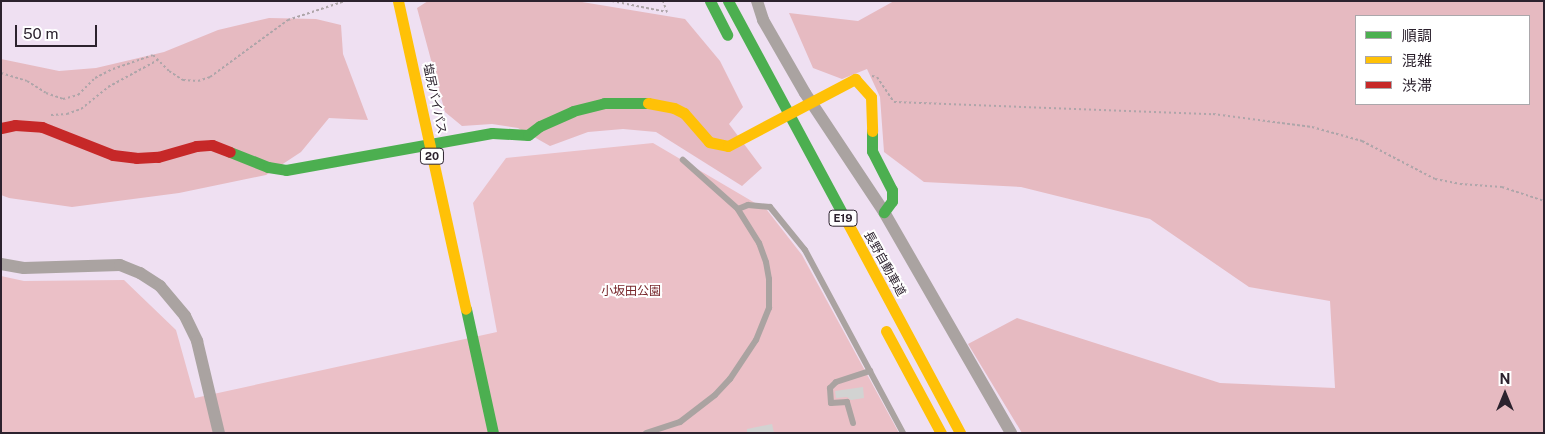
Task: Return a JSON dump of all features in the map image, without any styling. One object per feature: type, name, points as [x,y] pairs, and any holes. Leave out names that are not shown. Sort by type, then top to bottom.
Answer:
[{"type":"main road","name":"塩尻バイパス","points":[[398,1],[493,433]]},
{"type":"main road","points":[[710,1],[732,44]]},
{"type":"main road","name":"長野自動車道","points":[[728,1],[960,433]]},
{"type":"main road","points":[[1,128],[15,125],[42,127],[113,155],[136,158],[158,157],[196,146],[212,145],[268,167],[286,170],[492,133],[528,135],[540,126],[573,111],[604,103],[629,102],[655,103],[674,108],[684,113],[710,142],[728,146],[743,140],[855,79],[871,97],[872,151],[892,190],[892,201],[884,212]]},
{"type":"main road","points":[[769,113],[778,130]]},
{"type":"main road","name":"塩尻バイパス","points":[[461,292],[464,344],[484,433]]},
{"type":"main road","points":[[880,320],[941,433]]},
{"type":"street","points":[[757,1],[763,20],[805,93],[884,212],[1011,433]]},
{"type":"street","points":[[1,264],[24,268],[120,266],[140,273],[160,286],[184,316],[197,341],[218,433]]},
{"type":"lane","points":[[646,433],[680,422],[715,395],[730,379],[756,340],[764,323],[770,294],[766,262],[738,209],[683,160]]},
{"type":"lane","points":[[738,209],[748,205],[770,207],[804,250],[903,433]]},
{"type":"lane","points":[[853,423],[847,402],[831,403],[830,388],[836,382],[870,371]]},
{"type":"path","points":[[1,73],[27,81],[46,93],[63,99],[78,95],[95,78],[113,69],[153,55],[183,80],[198,81],[210,77],[288,20],[345,1]]},
{"type":"path","points":[[612,1],[667,12],[663,1]]},
{"type":"path","points":[[50,114],[67,114],[81,109],[108,87],[158,60]]},
{"type":"path","points":[[855,79],[867,74],[877,77],[894,102],[1213,114],[1312,127],[1362,141],[1435,179],[1460,184],[1502,187],[1544,201]]},
{"type":"green space","name":"小坂田公園","points":[[653,143],[767,210],[802,255],[899,433],[1,433],[1,276],[24,281],[124,280],[176,330],[195,398],[497,332],[473,203],[506,158]]},
{"type":"shaded area","points":[[428,1],[576,1],[685,19],[720,61],[743,107],[729,124],[762,168],[742,186],[656,132],[623,129],[588,132],[550,146],[518,128],[492,124],[462,126],[445,112],[417,8]]},
{"type":"shaded area","points":[[894,1],[1544,1],[1544,433],[1022,433],[968,344],[1017,318],[1220,383],[1335,388],[1330,301],[1249,287],[1150,219],[1021,187],[924,182],[884,152],[880,97],[867,69],[842,79],[813,68],[789,13],[858,21]]},
{"type":"shaded area","points":[[269,18],[316,19],[341,25],[343,54],[368,120],[329,118],[301,152],[266,175],[179,193],[72,207],[9,198],[1,195],[1,59],[59,71],[96,68],[164,52],[218,30]]},
{"type":"building","points":[[863,387],[864,398],[851,400],[847,397],[836,398],[835,391]]},
{"type":"building","points":[[772,424],[774,433],[747,433],[747,429]]},
{"type":"traffic: fast","points":[[710,1],[727,35]]},
{"type":"traffic: fast","points":[[728,1],[846,220]]},
{"type":"traffic: fast","points":[[230,152],[268,167],[286,170],[492,133],[528,135],[540,126],[573,111],[604,103],[648,103]]},
{"type":"traffic: fast","points":[[872,131],[872,151],[892,190],[892,201],[884,212]]},
{"type":"traffic: fast","points":[[466,309],[493,433]]},
{"type":"traffic: slow","points":[[398,1],[466,309]]},
{"type":"traffic: slow","points":[[648,103],[674,108],[684,113],[709,142],[728,146],[855,79],[871,97],[872,131]]},
{"type":"traffic: slow","points":[[846,220],[960,433]]},
{"type":"traffic: slow","points":[[886,331],[941,433]]},
{"type":"traffic: jam","points":[[1,128],[15,125],[42,127],[113,155],[136,158],[158,157],[196,146],[212,145],[230,152]]}]
